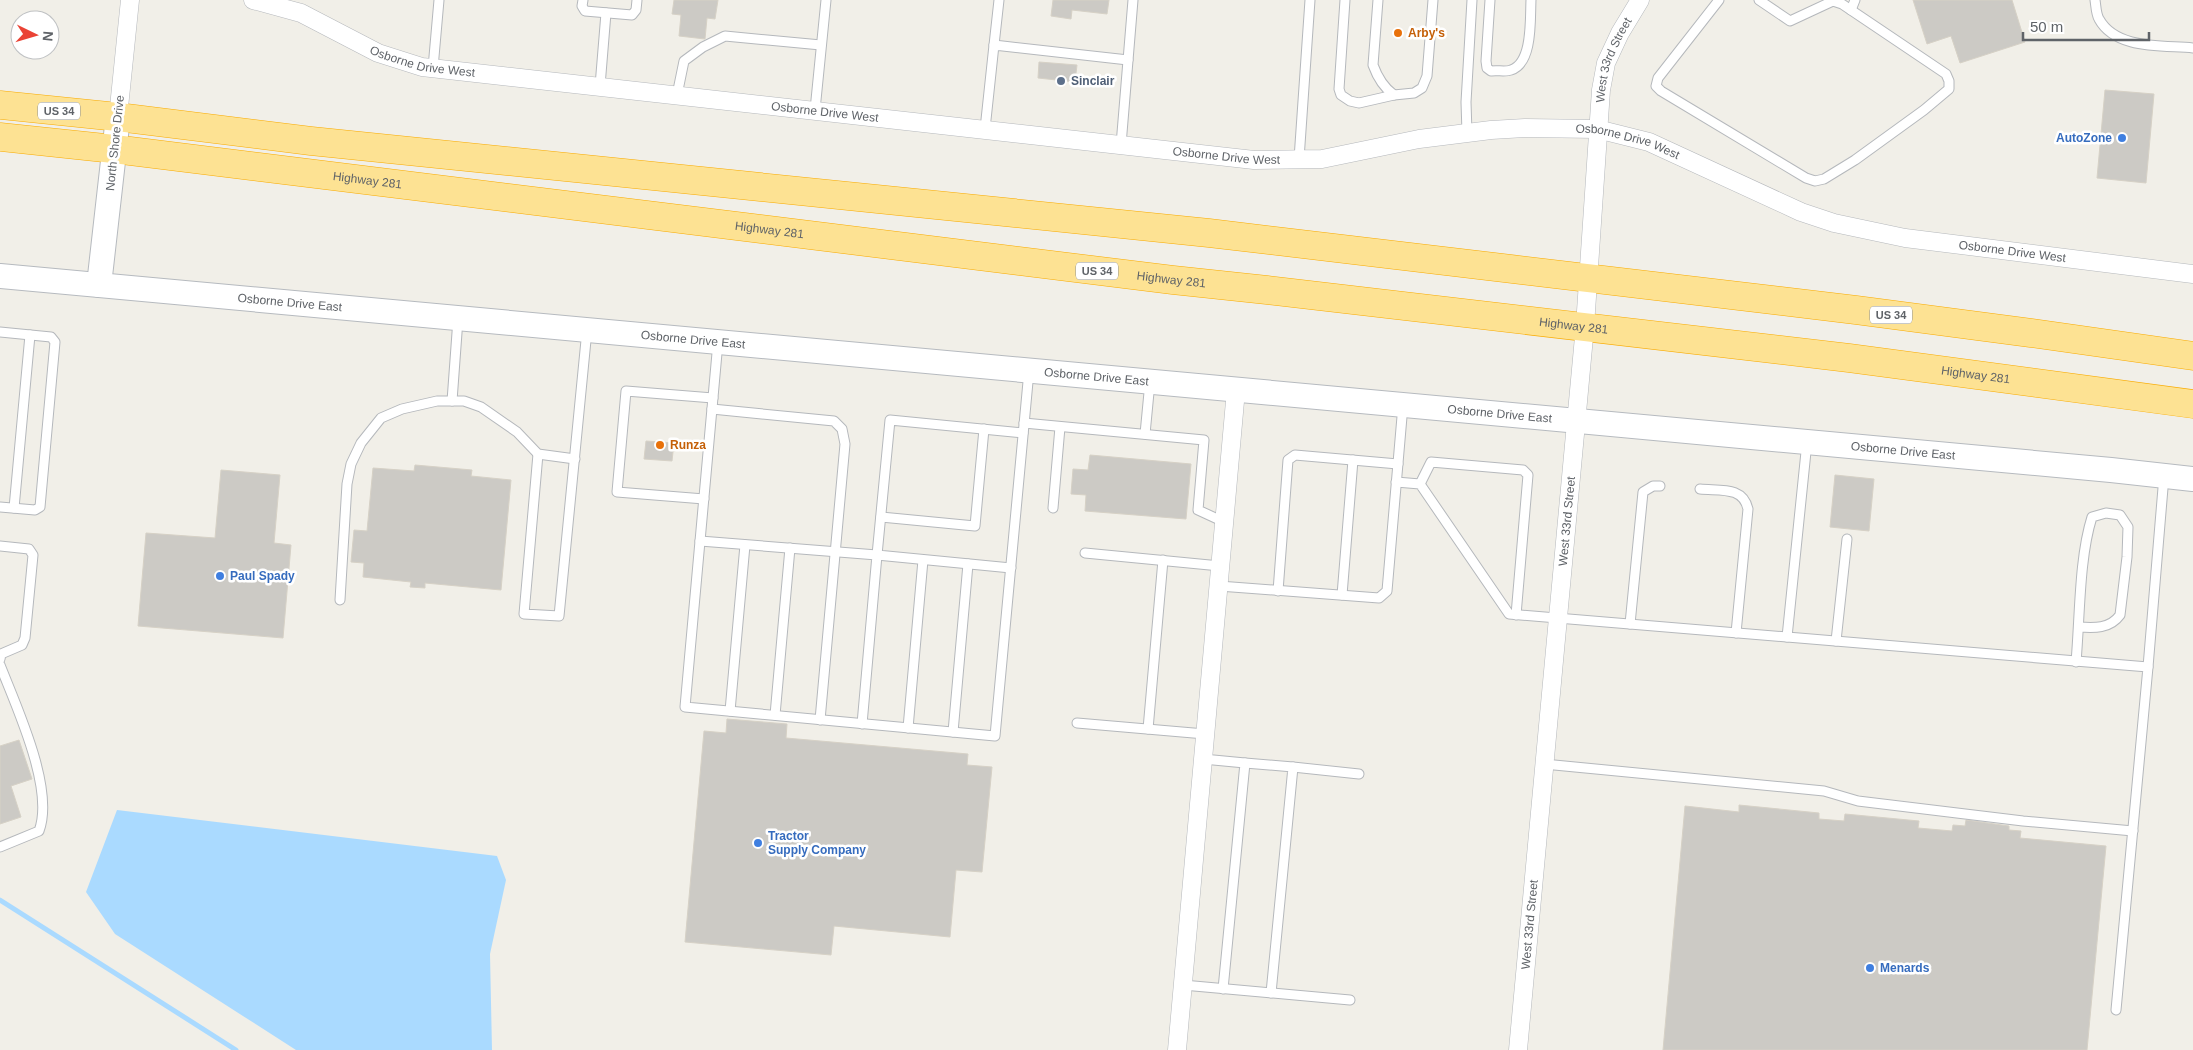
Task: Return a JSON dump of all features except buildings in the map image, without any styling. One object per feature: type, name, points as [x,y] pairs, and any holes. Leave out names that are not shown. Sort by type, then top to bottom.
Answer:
[{"type":"highway","name":"US 34","points":[[0,104],[312,141],[1209,233],[2012,330],[2193,356]]},
{"type":"highway","name":"Highway 281","points":[[0,137],[114,149],[1173,280],[1877,361],[2193,404]]},
{"type":"street","name":"North Shore Drive","points":[[99,285],[130,0]]},
{"type":"street","name":"Osborne Drive West","points":[[253,0],[301,13],[354,41],[397,60],[433,68],[1254,160],[1322,159],[1419,139],[1467,133],[1525,128],[1597,129],[1649,142],[1801,212],[1869,231],[1904,238],[2193,274]]},
{"type":"street","name":"West 33rd Street","points":[[1518,1050],[1585,326],[1597,129],[1606,63],[1620,33],[1640,0]]},
{"type":"street","name":"Osborne Drive East","points":[[0,276],[2193,479]]},
{"type":"street","points":[[1177,1050],[1236,390]]},
{"type":"lane","points":[[433,68],[439,0]]},
{"type":"lane","points":[[583,0],[582,6],[585,11],[632,15],[636,10],[637,0]]},
{"type":"lane","points":[[814,110],[826,0]]},
{"type":"lane","points":[[985,129],[999,0]]},
{"type":"lane","points":[[1121,145],[1133,0]]},
{"type":"lane","points":[[1299,159],[1310,0]]},
{"type":"lane","points":[[1345,0],[1339,89],[1341,95],[1350,102],[1360,103],[1394,95],[1414,93],[1422,88],[1425,81],[1432,0]]},
{"type":"lane","points":[[1378,0],[1373,65],[1376,74],[1388,91],[1394,95]]},
{"type":"lane","points":[[1467,133],[1466,102],[1472,0]]},
{"type":"lane","points":[[1490,0],[1486,61],[1487,68],[1491,71],[1512,70],[1522,63],[1527,54],[1531,0]]},
{"type":"lane","points":[[1719,0],[1658,78],[1656,86],[1660,91],[1806,178],[1814,181],[1824,179],[1855,160],[1924,110],[1949,89],[1949,81],[1946,74],[1851,10],[1833,1],[1790,21],[1759,0]]},
{"type":"lane","points":[[1851,10],[1855,0]]},
{"type":"lane","points":[[2095,0],[2098,18],[2108,30],[2123,40],[2193,48]]},
{"type":"lane","points":[[600,86],[606,13]]},
{"type":"lane","points":[[677,95],[684,61],[703,47],[725,36],[821,45]]},
{"type":"lane","points":[[994,45],[1128,60]]},
{"type":"lane","points":[[452,401],[458,318]]},
{"type":"lane","points":[[538,454],[524,614],[559,616],[587,330]]},
{"type":"lane","points":[[0,332],[51,337],[55,342],[40,507],[35,510],[0,507]]},
{"type":"lane","points":[[14,508],[30,335]]},
{"type":"lane","points":[[718,342],[685,707],[995,736],[1029,370]]},
{"type":"lane","points":[[1145,434],[1150,382]]},
{"type":"lane","points":[[704,500],[617,492],[626,391],[713,398]]},
{"type":"lane","points":[[340,600],[347,484],[351,464],[361,443],[381,418],[402,409],[437,400],[464,401],[481,407],[517,432],[538,454],[575,459]]},
{"type":"lane","points":[[1219,586],[1379,598],[1387,591],[1403,405]]},
{"type":"lane","points":[[712,409],[834,421],[842,429],[845,444],[820,720]]},
{"type":"lane","points":[[862,724],[890,420],[984,429],[1060,427],[1204,440],[1198,510],[1224,522]]},
{"type":"lane","points":[[1053,508],[1060,427]]},
{"type":"lane","points":[[881,518],[974,526],[984,429]]},
{"type":"lane","points":[[1787,637],[1807,442]]},
{"type":"lane","points":[[1278,591],[1288,460],[1295,455],[1398,464]]},
{"type":"lane","points":[[1342,595],[1353,460]]},
{"type":"lane","points":[[1420,484],[1431,462],[1523,470],[1528,475],[1516,615]]},
{"type":"lane","points":[[2116,1010],[2164,475]]},
{"type":"lane","points":[[1396,482],[1420,484]]},
{"type":"lane","points":[[1420,484],[1509,614],[2148,668]]},
{"type":"lane","points":[[1630,624],[1642,492],[1654,486],[1660,486]]},
{"type":"lane","points":[[1700,490],[1738,493],[1746,499],[1748,509],[1736,633]]},
{"type":"lane","points":[[2076,662],[2087,533],[2092,516],[2120,515],[2128,527],[2127,557],[2120,615],[2114,623],[2098,628],[2079,627]]},
{"type":"lane","points":[[1836,642],[1847,539]]},
{"type":"lane","points":[[700,541],[1011,568]]},
{"type":"lane","points":[[730,711],[745,545]]},
{"type":"lane","points":[[0,546],[28,549],[33,554],[26,638],[22,645],[1,654],[0,659]]},
{"type":"lane","points":[[775,716],[790,548]]},
{"type":"lane","points":[[1085,553],[1220,566]]},
{"type":"lane","points":[[908,728],[923,560]]},
{"type":"lane","points":[[1148,729],[1163,560]]},
{"type":"lane","points":[[953,732],[968,564]]},
{"type":"lane","points":[[0,665],[29,738],[43,796],[42,823],[39,831],[0,847]]},
{"type":"lane","points":[[1078,723],[1205,734]]},
{"type":"lane","points":[[1203,759],[1359,774]]},
{"type":"lane","points":[[1223,989],[1245,763]]},
{"type":"lane","points":[[1544,764],[1824,791],[1858,801],[2023,821],[2133,831]]},
{"type":"lane","points":[[1272,993],[1293,767]]},
{"type":"lane","points":[[1183,985],[1350,1000]]},
{"type":"water","points":[[117,810],[497,856],[506,880],[490,954],[492,1050],[296,1050],[115,934],[86,892]]},
{"type":"waterway","points":[[0,900],[236,1050]]},
{"type":"place","name":"Arby's","points":[[1398,33]]},
{"type":"place","name":"Sinclair","points":[[1061,81]]},
{"type":"place","name":"AutoZone","points":[[2122,138]]},
{"type":"place","name":"Runza","points":[[660,445]]},
{"type":"place","name":"Paul Spady","points":[[220,576]]},
{"type":"place","name":"Tractor Supply Company","points":[[758,843]]},
{"type":"place","name":"Menards","points":[[1870,968]]}]
